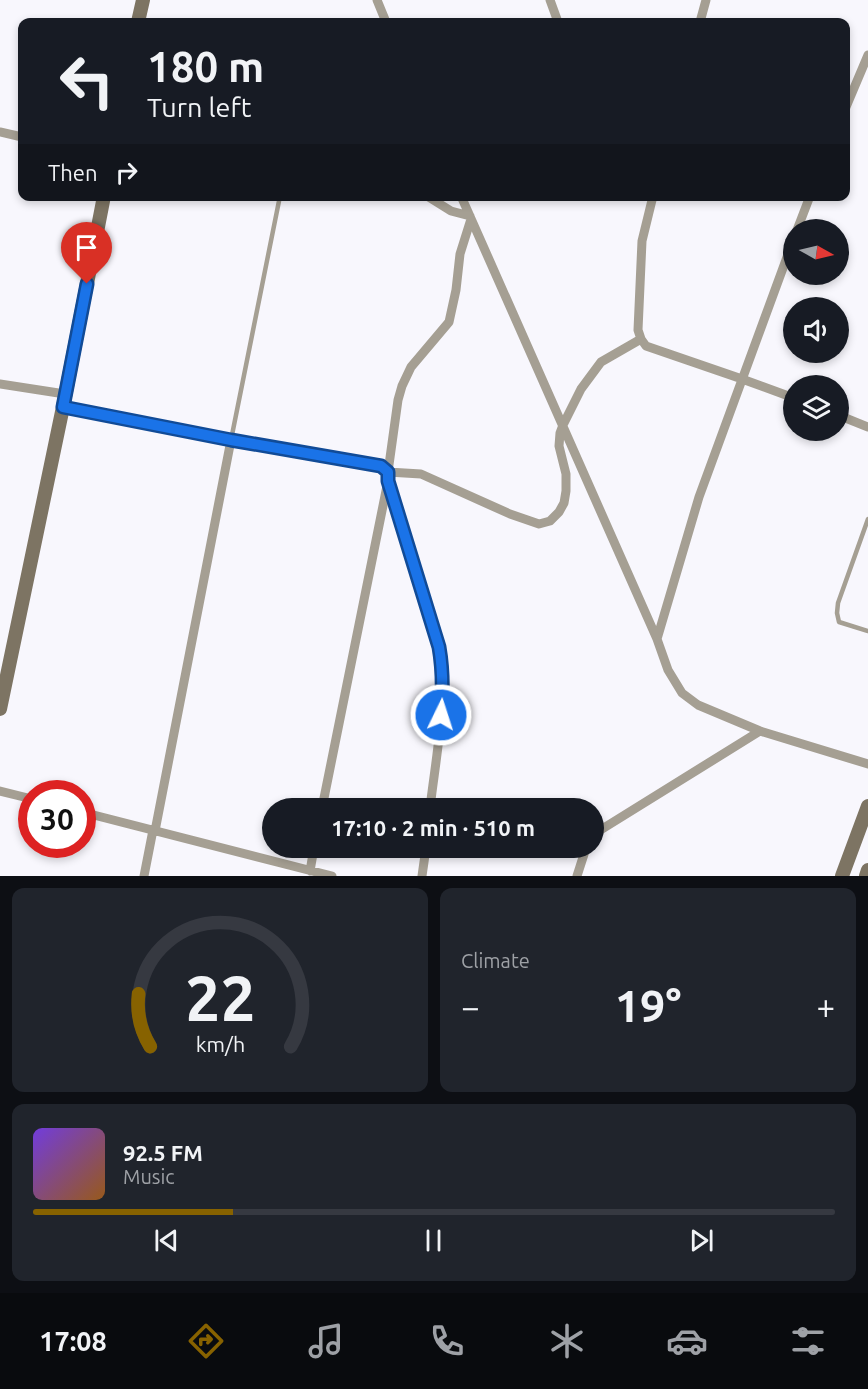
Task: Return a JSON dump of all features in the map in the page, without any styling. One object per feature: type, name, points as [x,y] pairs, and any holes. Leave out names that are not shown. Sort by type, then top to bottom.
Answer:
[{"type":"street","points":[[139,18],[143,0]]},
{"type":"street","points":[[377,0],[384,18]]},
{"type":"street","points":[[550,0],[557,18]]},
{"type":"street","points":[[701,18],[706,0]]},
{"type":"street","points":[[850,98],[868,55]]},
{"type":"street","points":[[0,132],[18,136]]},
{"type":"street","points":[[0,709],[103,201]]},
{"type":"street","points":[[435,201],[451,211],[471,218]]},
{"type":"street","points":[[463,201],[657,639],[668,670],[682,693],[699,705],[760,730],[868,764]]},
{"type":"street","points":[[652,201],[642,241],[638,330],[640,339],[646,346],[783,394]]},
{"type":"street","points":[[801,219],[808,201]]},
{"type":"street","points":[[324,798],[388,476],[398,400],[411,367],[449,322],[456,290],[460,254],[471,218]]},
{"type":"street","points":[[657,639],[699,497],[783,268]]},
{"type":"street","points":[[388,476],[421,474],[510,514],[539,524],[550,521],[564,503],[566,491],[566,474],[560,446],[560,433],[563,425],[581,389],[601,362],[640,339]]},
{"type":"street","points":[[0,384],[231,440],[381,466],[388,476],[439,647],[442,664],[443,691],[431,798]]},
{"type":"street","points":[[849,419],[868,427]]},
{"type":"street","points":[[144,876],[231,440]]},
{"type":"street","points":[[604,828],[760,730]]},
{"type":"street","points":[[0,791],[18,796]]},
{"type":"street","points":[[842,876],[868,806]]},
{"type":"street","points":[[96,816],[332,876]]},
{"type":"street","points":[[310,871],[312,858]]},
{"type":"street","points":[[422,876],[425,858]]},
{"type":"street","points":[[577,876],[583,858]]},
{"type":"street","points":[[866,876],[868,870]]},
{"type":"lane","points":[[231,440],[279,201]]},
{"type":"lane","points":[[868,519],[838,603],[837,613],[839,622],[868,631]]},
{"type":"route","points":[[87,284],[63,407],[381,466],[388,472],[388,481],[439,647],[443,691],[441,715]]}]
